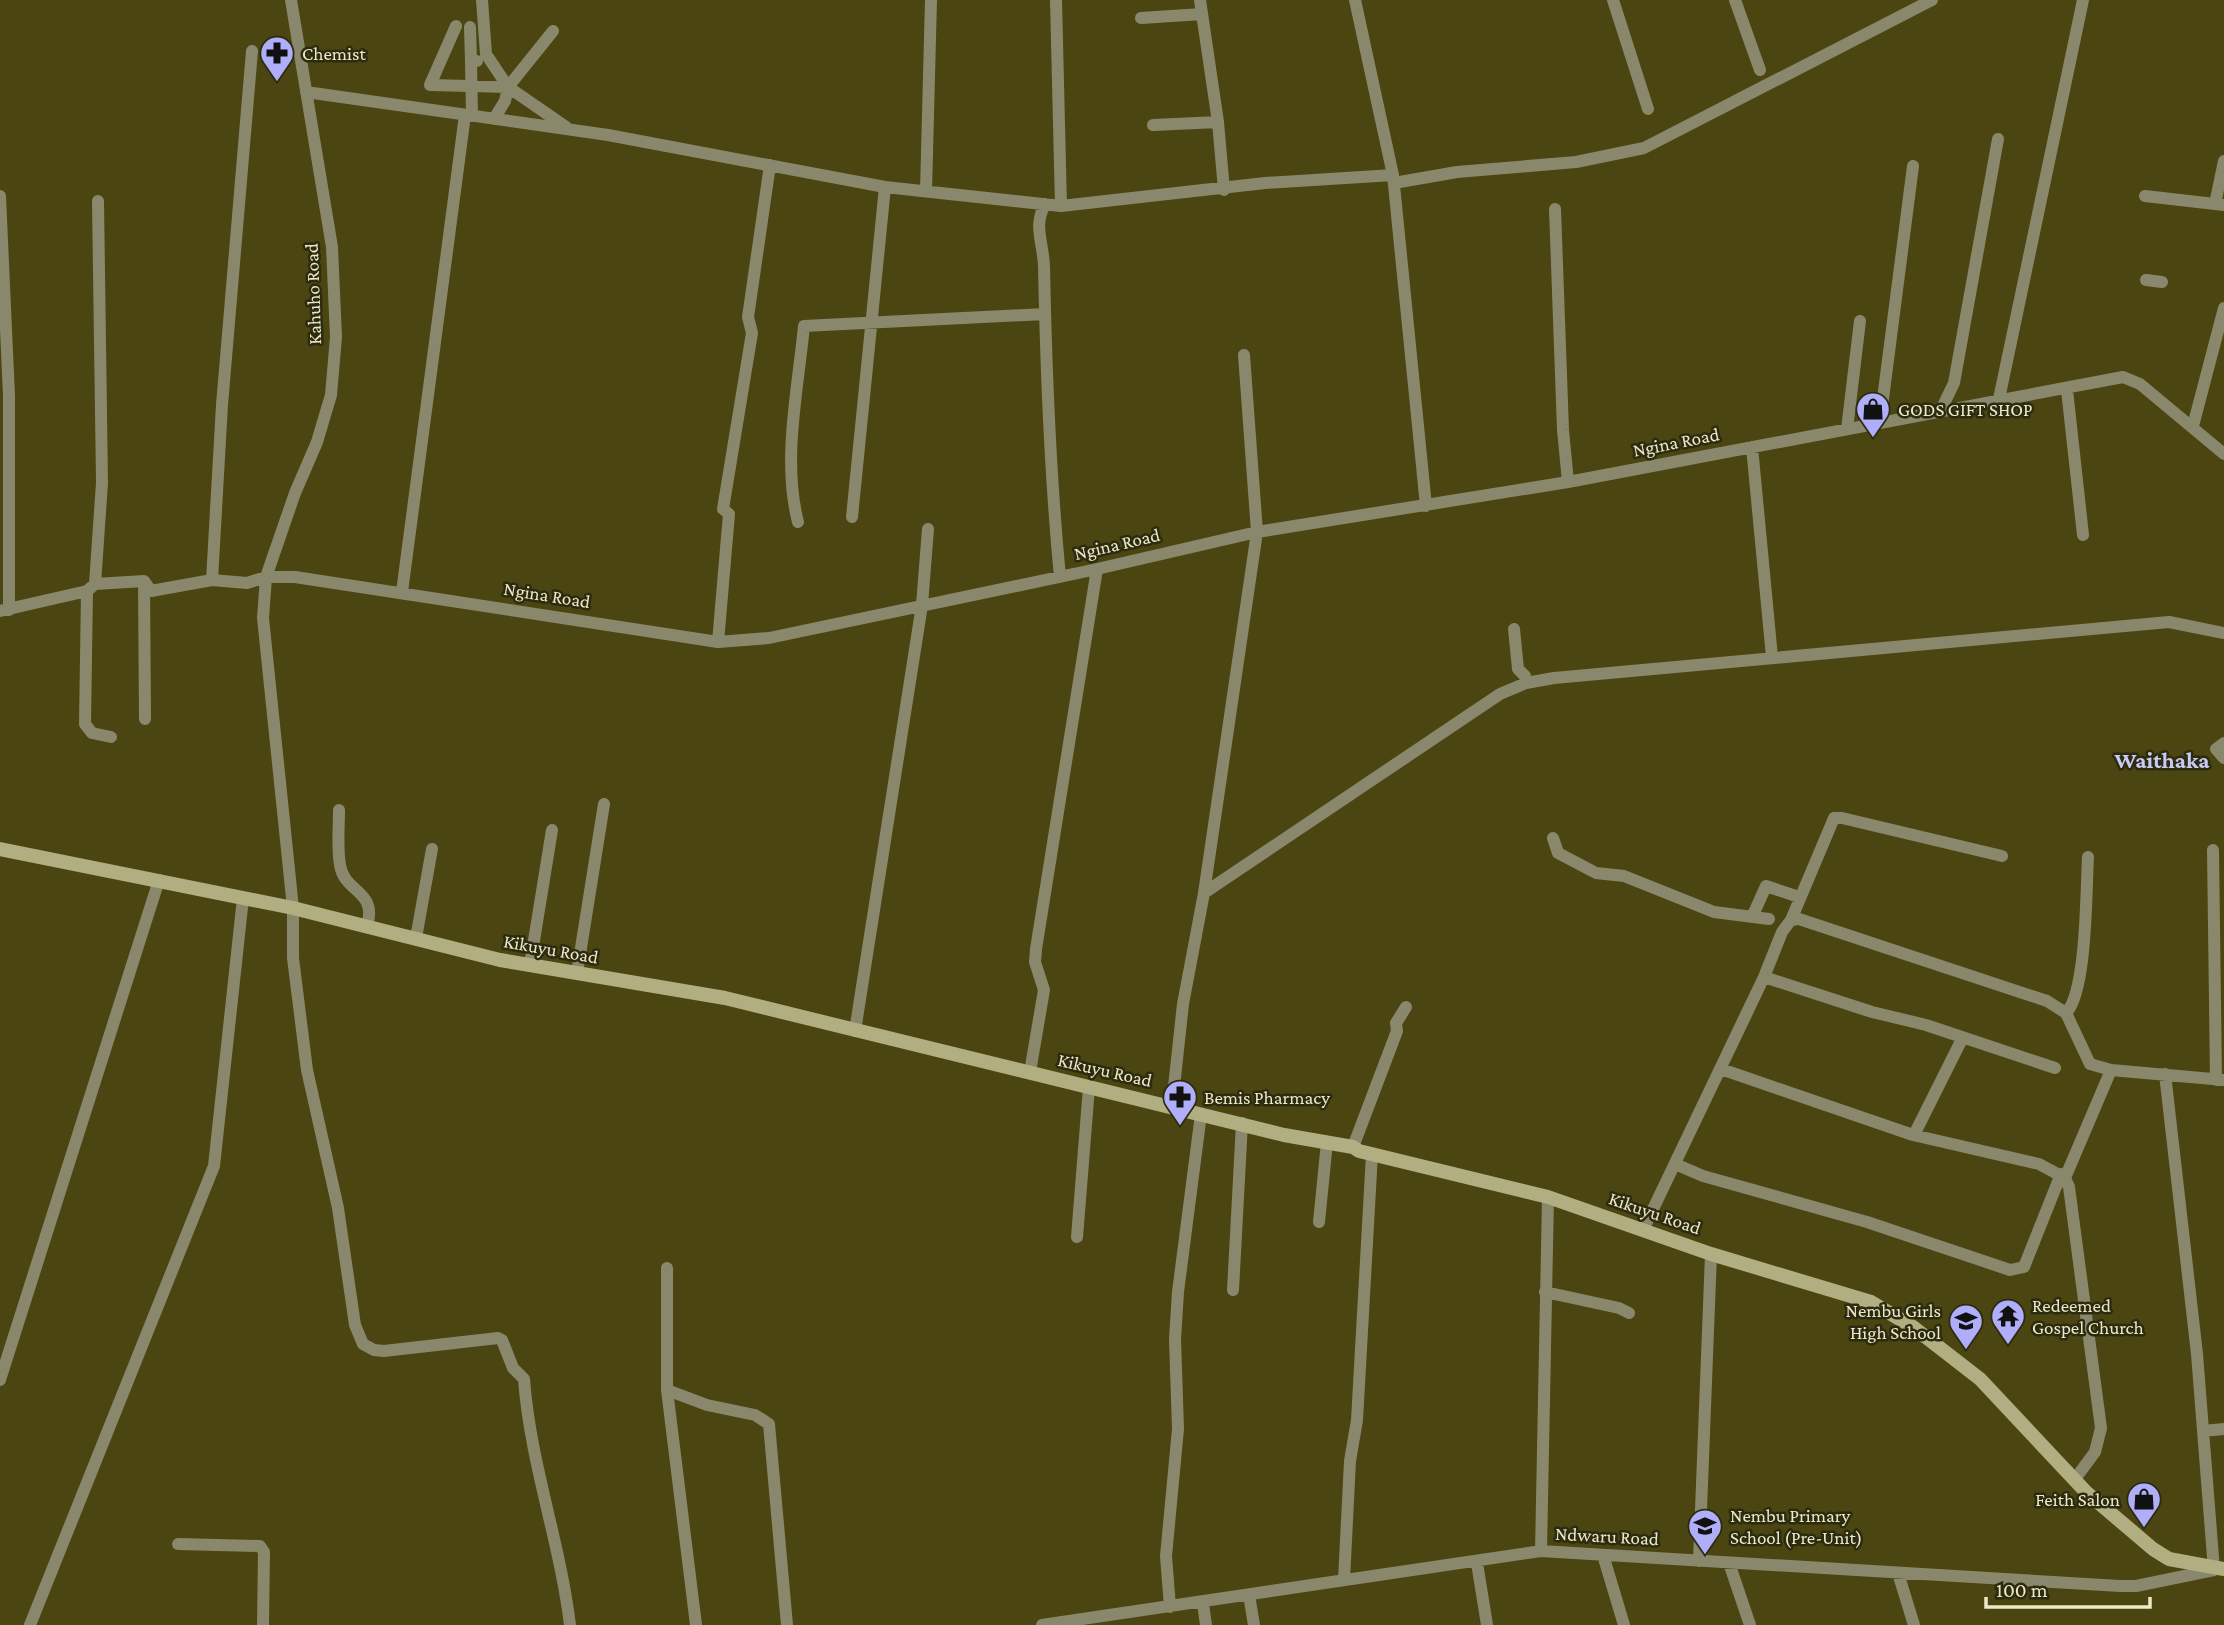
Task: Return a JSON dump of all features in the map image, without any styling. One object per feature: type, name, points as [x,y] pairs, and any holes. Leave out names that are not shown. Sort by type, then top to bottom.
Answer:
[{"type":"main road","name":"Kikuyu Road","points":[[0,849],[293,908],[530,965],[725,998],[1201,1114],[1353,1147],[1548,1198],[1644,1228],[1712,1254],[1839,1290],[1871,1302],[1913,1326],[1980,1379],[2123,1527],[2169,1559],[2219,1570]]},
{"type":"street","name":"Kahuho Road","points":[[291,0],[332,247],[336,337],[332,384],[317,442],[295,493],[266,578],[264,641],[293,908],[293,958],[307,1070],[338,1208],[355,1325],[363,1344],[374,1350],[502,1340],[513,1368],[524,1379],[526,1413],[561,1565],[570,1625]]},
{"type":"street","points":[[482,0],[485,51],[509,88],[569,130]]},
{"type":"street","points":[[926,191],[931,0]]},
{"type":"street","points":[[1056,0],[1061,206]]},
{"type":"street","points":[[1200,0],[1218,122],[1224,190]]},
{"type":"street","points":[[1355,0],[1393,179],[1426,506]]},
{"type":"street","points":[[1613,0],[1648,108]]},
{"type":"street","points":[[1735,0],[1760,71]]},
{"type":"street","points":[[306,92],[569,130],[885,187],[1061,206],[1224,190],[1265,183],[1393,179],[1576,162],[1644,148],[1932,0]]},
{"type":"street","points":[[1999,399],[2083,0]]},
{"type":"street","points":[[1141,18],[1202,14]]},
{"type":"street","points":[[402,592],[472,85],[471,61],[463,27],[430,85],[472,85],[509,88]]},
{"type":"street","points":[[494,119],[509,88],[553,31]]},
{"type":"street","points":[[212,580],[222,404],[252,51]]},
{"type":"street","points":[[471,61],[492,61]]},
{"type":"street","points":[[1153,125],[1218,122]]},
{"type":"street","points":[[1941,410],[1954,383],[1998,139]]},
{"type":"street","points":[[2145,196],[2219,204],[2224,161]]},
{"type":"street","points":[[718,642],[729,514],[723,509],[752,333],[748,317],[770,165]]},
{"type":"street","points":[[1880,422],[1913,166]]},
{"type":"street","points":[[852,517],[885,187]]},
{"type":"street","points":[[0,196],[9,396],[4,610]]},
{"type":"street","points":[[98,201],[102,483],[91,587],[85,724],[92,733],[111,737]]},
{"type":"street","points":[[1045,204],[1037,220],[1044,261],[1045,380],[1060,577]]},
{"type":"street","points":[[1555,209],[1563,430],[1568,482]]},
{"type":"street","points":[[2146,281],[2162,282]]},
{"type":"street","points":[[2193,426],[2224,307]]},
{"type":"street","points":[[798,522],[791,490],[791,466],[804,326],[1044,314]]},
{"type":"street","points":[[1847,429],[1860,321]]},
{"type":"street","points":[[1172,1105],[1184,1004],[1204,893],[1257,532],[1244,355]]},
{"type":"street","name":"Ngina Road","points":[[4,610],[91,587],[144,580],[151,591],[212,580],[247,583],[266,578],[295,577],[718,642],[769,638],[1097,569],[1257,532],[1568,482],[2111,380],[2133,379],[2224,454]]},
{"type":"street","points":[[2067,390],[2083,535]]},
{"type":"street","points":[[1752,447],[1772,657]]},
{"type":"street","points":[[855,1031],[887,844],[922,605],[928,529]]},
{"type":"street","points":[[1030,1072],[1044,990],[1035,962],[1036,949],[1097,569]]},
{"type":"street","points":[[144,580],[145,719]]},
{"type":"street","points":[[1204,893],[1500,694],[1526,683],[1772,657],[2169,622],[2224,633]]},
{"type":"street","points":[[1514,629],[1518,668],[1525,676],[1526,683]]},
{"type":"street","points":[[2224,743],[2216,749],[2224,758]]},
{"type":"street","points":[[577,973],[604,804]]},
{"type":"street","points":[[339,810],[340,866],[344,876],[368,901],[371,914],[367,926]]},
{"type":"street","points":[[1644,1228],[1764,977],[1782,932],[1791,920],[1834,818],[2002,856]]},
{"type":"street","points":[[530,965],[552,830]]},
{"type":"street","points":[[1553,838],[1558,853],[1596,873],[1624,876],[1723,914],[1753,915],[1769,919]]},
{"type":"street","points":[[416,938],[432,849]]},
{"type":"street","points":[[1791,920],[1799,919],[2047,1001],[2066,1013],[2082,1054],[2090,1064],[2111,1070],[2220,1080],[2219,939],[2213,850]]},
{"type":"street","points":[[2066,1013],[2074,1005],[2083,951],[2088,857]]},
{"type":"street","points":[[0,1380],[159,880]]},
{"type":"street","points":[[1753,915],[1766,886],[1799,897]]},
{"type":"street","points":[[30,1625],[214,1166],[243,898]]},
{"type":"street","points":[[1764,977],[1872,1012],[1926,1025],[2055,1068]]},
{"type":"street","points":[[1353,1147],[1397,1031],[1396,1023],[1406,1007]]},
{"type":"street","points":[[1914,1135],[1962,1039]]},
{"type":"street","points":[[1721,1069],[1914,1135],[2039,1164],[2063,1176],[2069,1187],[2080,1257],[2101,1428],[2095,1452],[2075,1479]]},
{"type":"street","points":[[1675,1164],[1703,1176],[1867,1222],[2010,1270],[2024,1267],[2111,1070]]},
{"type":"street","points":[[2165,1074],[2219,1570]]},
{"type":"street","points":[[1077,1237],[1089,1087]]},
{"type":"street","points":[[1170,1607],[1167,1556],[1178,1429],[1175,1339],[1178,1292],[1201,1114]]},
{"type":"street","points":[[1233,1290],[1239,1130],[1242,1123]]},
{"type":"street","points":[[1319,1222],[1327,1142]]},
{"type":"street","points":[[1344,1580],[1349,1473],[1357,1420],[1372,1154]]},
{"type":"street","points":[[1541,1552],[1548,1198]]},
{"type":"street","points":[[1699,1561],[1712,1254]]},
{"type":"street","points":[[667,1268],[667,1390],[696,1625]]},
{"type":"street","points":[[1545,1292],[1619,1308],[1629,1313]]},
{"type":"street","points":[[667,1390],[707,1405],[755,1416],[769,1424],[787,1625]]},
{"type":"street","points":[[2203,1431],[2224,1429]]},
{"type":"street","points":[[178,1544],[260,1546],[264,1552],[263,1625]]},
{"type":"street","name":"Ndwaru Road","points":[[1042,1625],[1084,1622],[1344,1580],[1541,1552],[2136,1586],[2219,1570]]},
{"type":"street","points":[[1603,1555],[1624,1625]]},
{"type":"street","points":[[1477,1563],[1487,1625]]},
{"type":"street","points":[[1729,1563],[1750,1625]]},
{"type":"street","points":[[1898,1573],[1914,1625]]},
{"type":"street","points":[[1249,1595],[1254,1625]]},
{"type":"street","points":[[1203,1604],[1206,1625]]},
{"type":"place","name":"Chemist","points":[[277,83]]},
{"type":"place","name":"GODS GIFT SHOP","points":[[1873,439]]},
{"type":"place","name":"Bemis Pharmacy","points":[[1180,1127]]},
{"type":"place","name":"Redeemed Gospel Church","points":[[2008,1346]]},
{"type":"place","name":"Nembu Girls High School","points":[[1966,1351]]},
{"type":"place","name":"Feith Salon","points":[[2144,1529]]},
{"type":"place","name":"Nembu Primary School (Pre-Unit)","points":[[1705,1556]]},
{"type":"district","name":"Waithaka","points":[[2162,760]]}]
